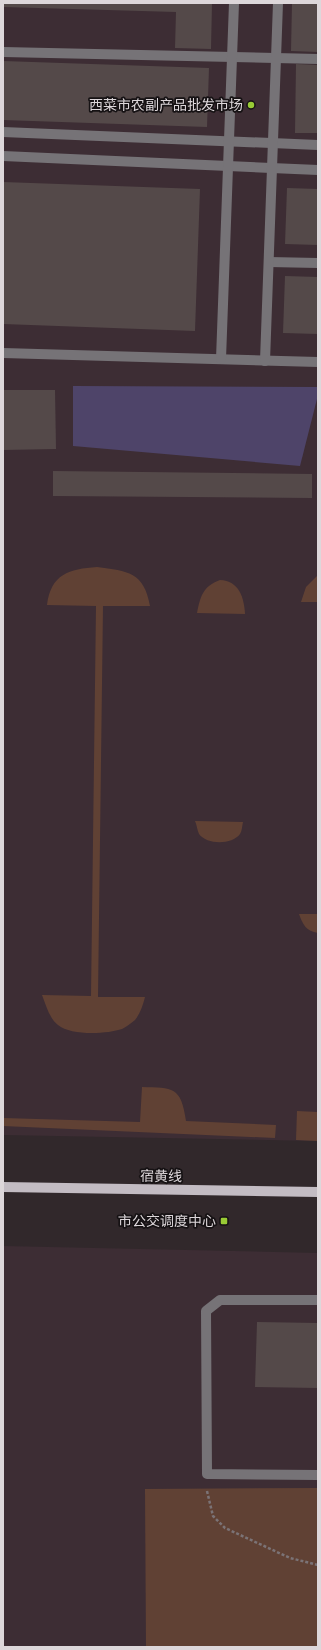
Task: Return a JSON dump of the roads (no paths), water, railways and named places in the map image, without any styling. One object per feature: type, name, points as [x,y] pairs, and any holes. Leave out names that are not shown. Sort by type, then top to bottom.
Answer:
[{"type":"main road","name":"宿黄线","points":[[3,1187],[318,1192]]},
{"type":"lane","points":[[221,359],[234,3]]},
{"type":"lane","points":[[265,361],[278,3]]},
{"type":"lane","points":[[3,52],[318,59]]},
{"type":"lane","points":[[3,132],[318,145]]},
{"type":"lane","points":[[3,156],[318,170]]},
{"type":"lane","points":[[269,262],[318,263]]},
{"type":"lane","points":[[3,354],[318,362]]},
{"type":"lane","points":[[318,1300],[220,1300],[206,1311],[206,1474],[318,1475]]},
{"type":"place","name":"西菜市农副产品批发市场","points":[[251,105]]},
{"type":"place","name":"市公交调度中心","points":[[224,1221]]}]
